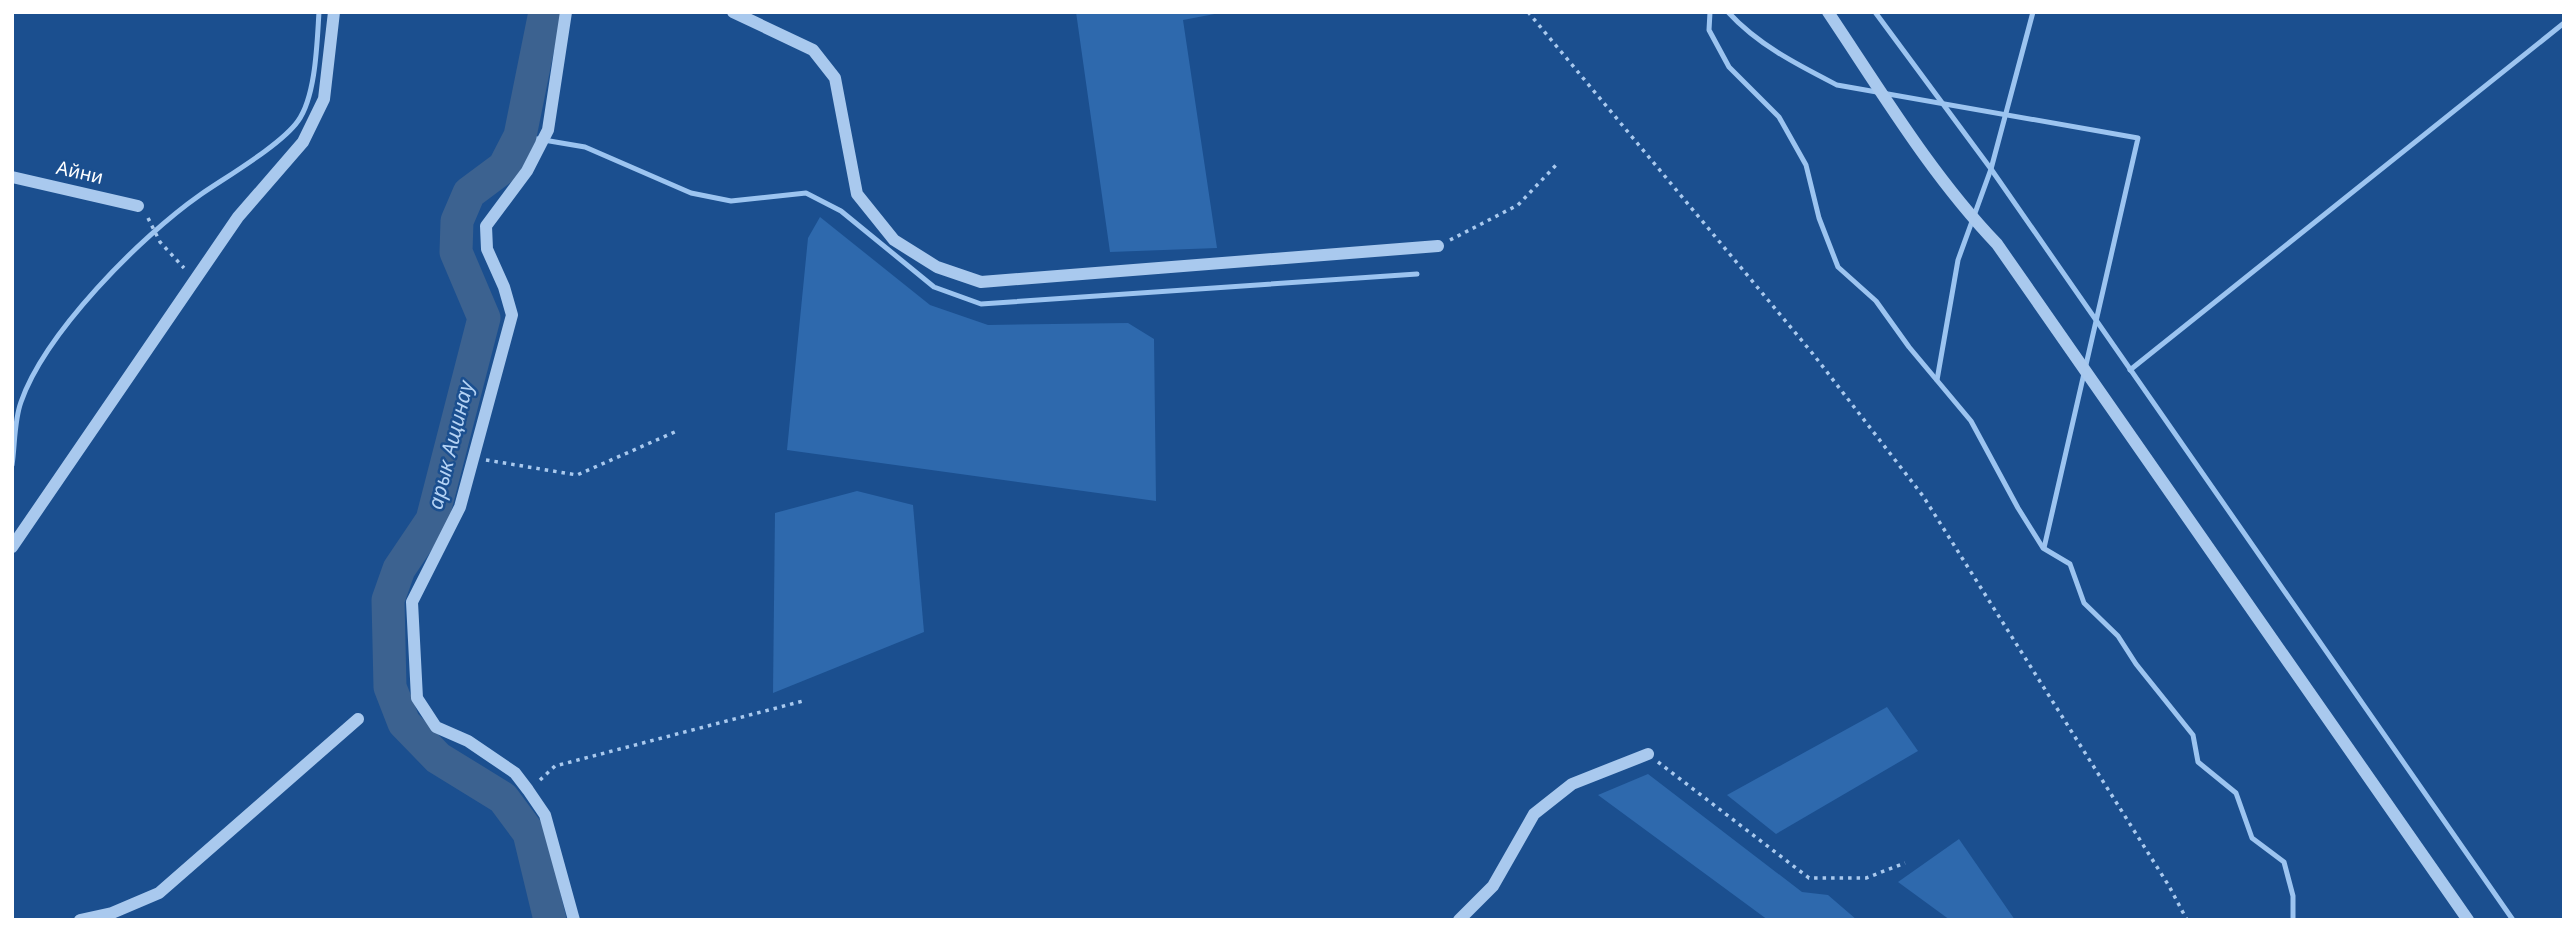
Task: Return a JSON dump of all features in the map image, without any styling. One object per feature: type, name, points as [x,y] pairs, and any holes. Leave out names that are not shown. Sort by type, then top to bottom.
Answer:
[{"type":"street","points":[[12,547],[238,217],[303,142],[324,100],[334,12]]},
{"type":"street","points":[[566,12],[548,130],[527,171],[486,226],[487,248],[504,287],[512,315],[460,507],[412,602],[417,698],[436,727],[468,741],[515,773],[528,790],[545,815],[574,920]]},
{"type":"street","points":[[733,12],[813,50],[835,78],[856,194],[894,240],[937,267],[981,282],[1438,246]]},
{"type":"street","points":[[1828,12],[1921,150],[1970,216],[1997,244],[2468,920]]},
{"type":"street","name":"Айни","points":[[12,177],[138,206]]},
{"type":"street","points":[[80,920],[112,913],[159,893],[358,719]]},
{"type":"street","points":[[1459,920],[1493,886],[1534,814],[1572,784],[1648,754]]},
{"type":"path","points":[[1528,12],[1813,354],[1923,496],[2169,886],[2187,920]]},
{"type":"path","points":[[1438,246],[1518,205],[1559,162]]},
{"type":"path","points":[[151,223],[160,242],[195,280]]},
{"type":"path","points":[[474,458],[577,475],[677,431]]},
{"type":"path","points":[[528,790],[555,766],[803,701]]},
{"type":"path","points":[[1648,754],[1810,878],[1866,878],[1905,863]]},
{"type":"shaded area","points":[[1076,12],[1225,12],[1183,20],[1217,248],[1110,252]]},
{"type":"shaded area","points":[[820,217],[930,305],[988,325],[1128,323],[1154,339],[1156,501],[787,450],[808,238]]},
{"type":"shaded area","points":[[857,491],[913,505],[924,632],[773,693],[775,513]]},
{"type":"shaded area","points":[[1887,707],[1918,751],[1776,834],[1727,795]]},
{"type":"shaded area","points":[[1648,774],[1802,892],[1828,895],[1857,920],[1768,920],[1598,795]]},
{"type":"shaded area","points":[[1959,839],[2015,920],[1950,920],[1898,882]]},
{"type":"waterway","points":[[12,465],[21,402],[33,375],[72,317],[150,235],[200,195],[279,140],[298,121],[309,98],[312,83],[319,12]]},
{"type":"waterway","name":"арык Ащинау","points":[[545,12],[520,136],[504,167],[469,193],[457,221],[456,252],[484,318],[432,520],[399,569],[388,600],[390,687],[404,723],[438,758],[503,798],[529,833],[550,920]]},
{"type":"waterway","points":[[1710,12],[1709,30],[1729,67],[1779,117],[1806,165],[1819,218],[1838,267],[1876,301],[1909,347],[1971,421],[2043,548],[2070,564],[2084,603],[2118,636],[2136,664],[2193,735],[2198,762],[2236,793],[2252,838],[2284,862],[2293,896],[2293,920]]},
{"type":"waterway","points":[[1728,12],[1765,44],[1837,85],[2138,138],[2044,548]]},
{"type":"waterway","points":[[1875,12],[1991,169],[2513,920]]},
{"type":"waterway","points":[[1937,380],[1958,260],[1991,169],[2033,12]]},
{"type":"waterway","points":[[2130,370],[2564,23]]},
{"type":"waterway","points":[[520,136],[585,147],[691,193],[731,201],[806,193],[841,211],[934,287],[981,304],[1417,274]]}]
